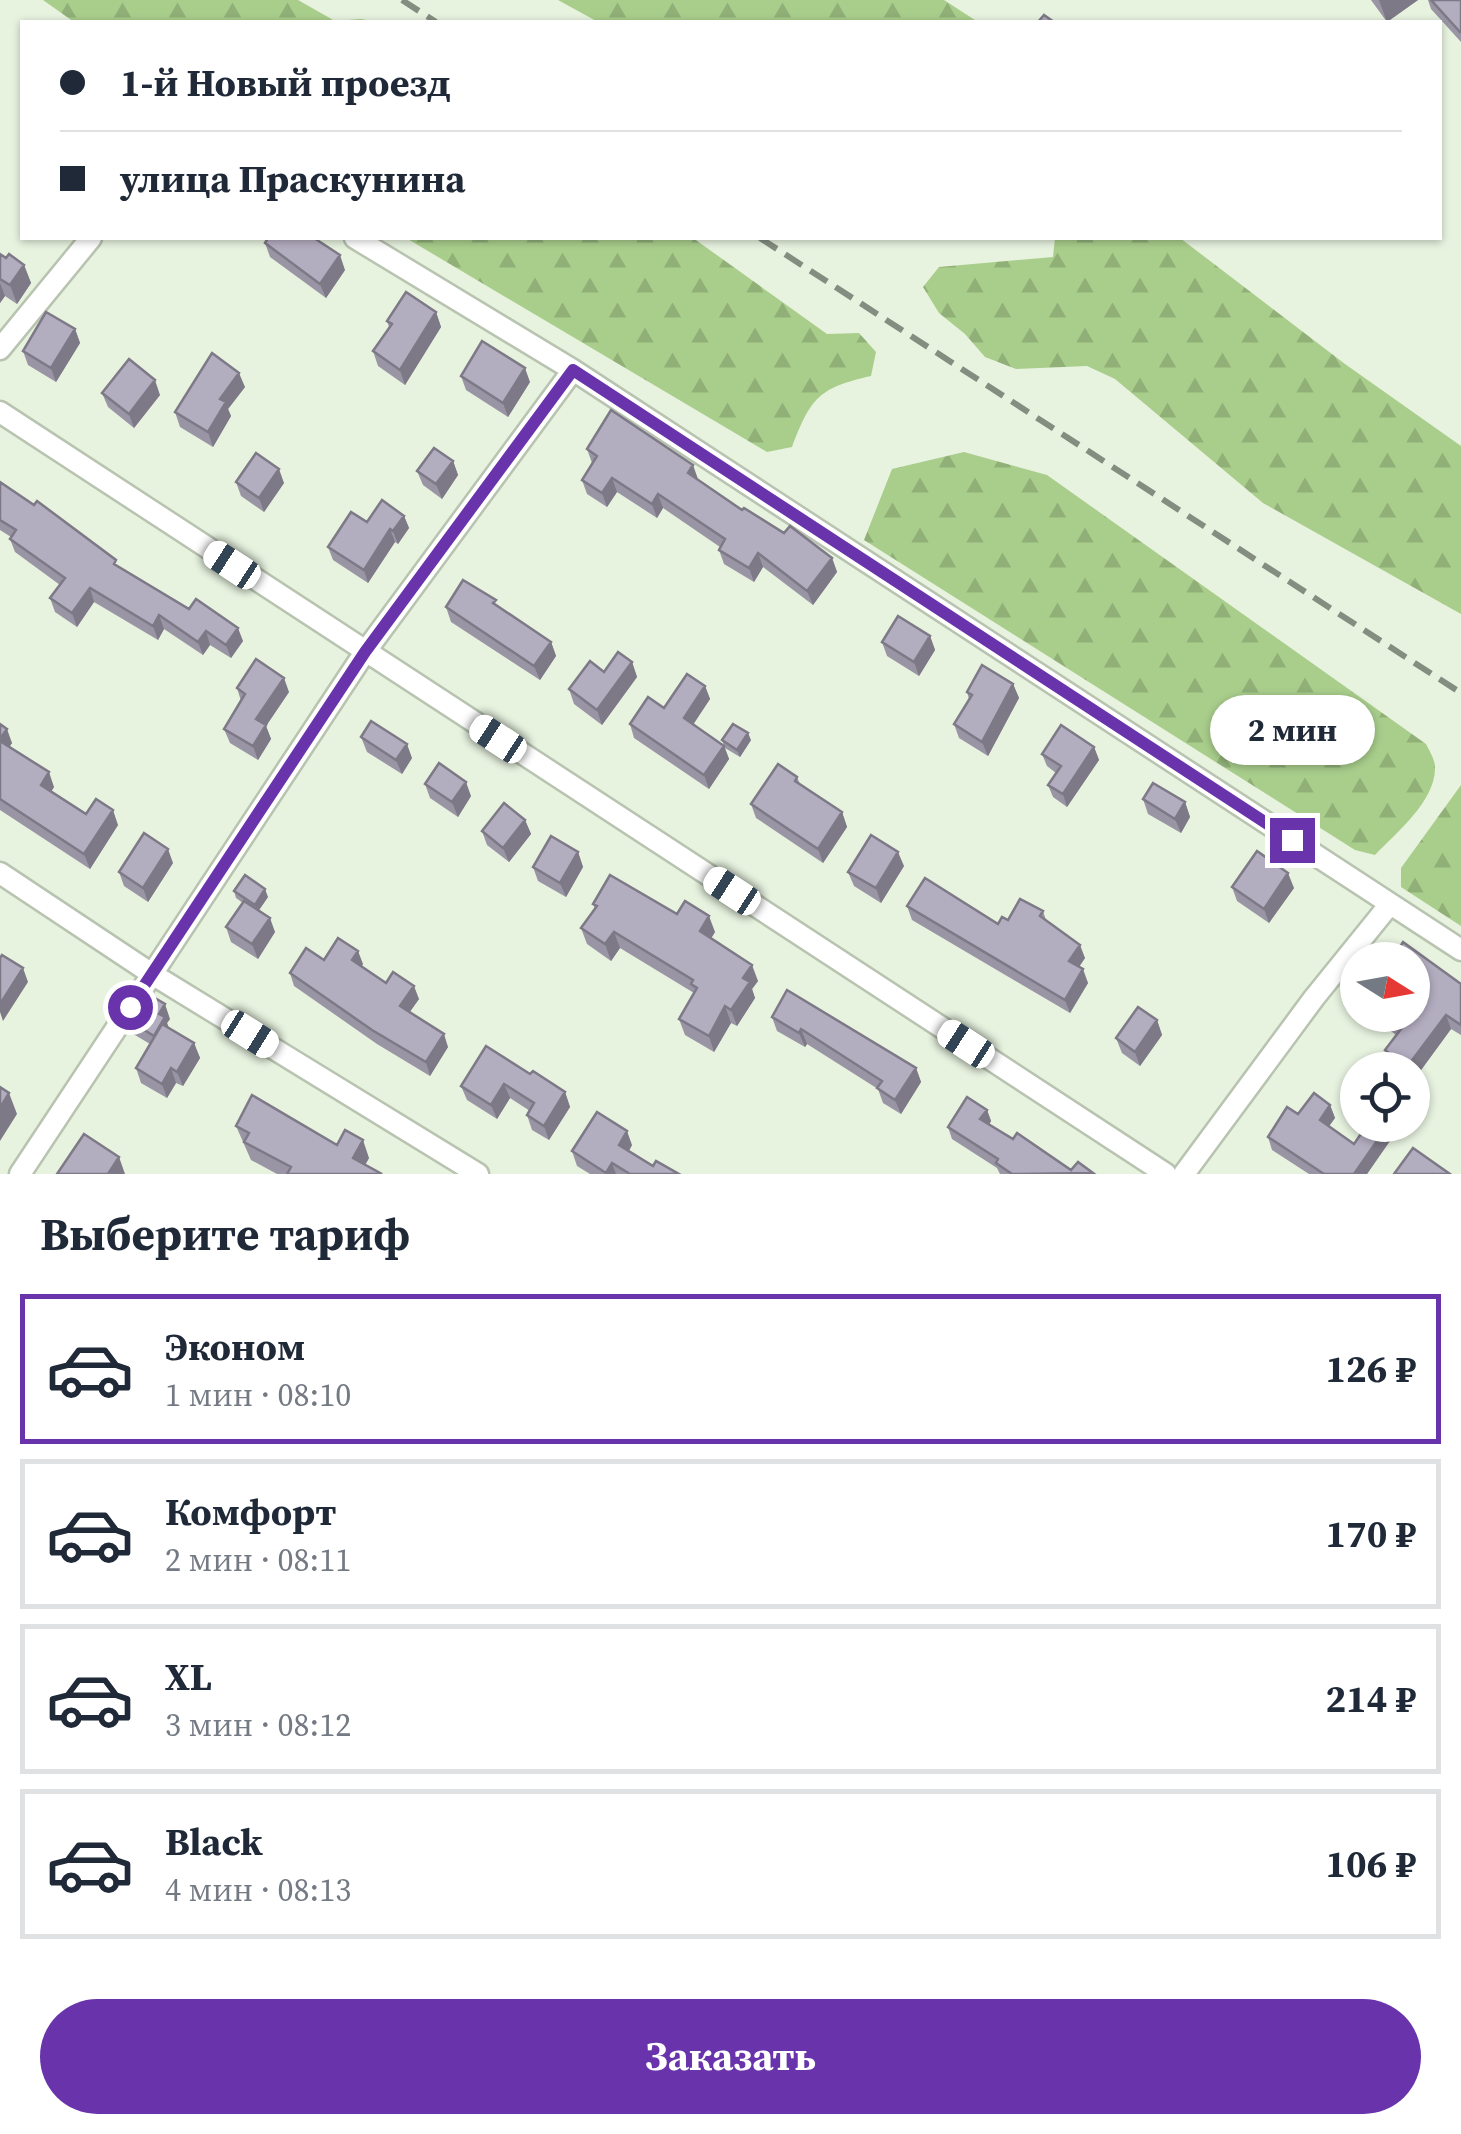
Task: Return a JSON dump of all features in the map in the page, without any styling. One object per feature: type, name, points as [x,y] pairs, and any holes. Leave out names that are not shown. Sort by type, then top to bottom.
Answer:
[{"type":"street","points":[[0,349],[89,240]]},
{"type":"street","points":[[359,240],[573,370],[1461,950]]},
{"type":"street","points":[[20,1174],[365,652],[573,370]]},
{"type":"street","points":[[0,412],[1166,1174]]},
{"type":"street","points":[[0,873],[152,974],[478,1174]]},
{"type":"street","points":[[1184,1174],[1314,998],[1390,904]]},
{"type":"green space","points":[[43,0],[298,0],[333,20],[71,20]]},
{"type":"green space","points":[[558,0],[944,0],[975,20],[594,20]]},
{"type":"green space","points":[[409,240],[696,240],[827,334],[859,333],[876,352],[871,376],[828,391],[811,406],[792,447],[767,452]]},
{"type":"green space","points":[[1055,240],[1183,240],[1345,364],[1461,446],[1461,614],[1263,503],[1115,379],[1087,366],[1016,369],[985,357],[939,313],[923,287],[939,267],[1053,257]]},
{"type":"green space","points":[[964,452],[1047,475],[1426,744],[1435,764],[1434,780],[1413,816],[1375,855],[1355,850],[864,540],[892,469]]},
{"type":"green space","points":[[1461,785],[1461,926],[1401,887],[1401,868]]},
{"type":"building","points":[[1431,0],[1461,0],[1460,32]]},
{"type":"building","points":[[317,240],[340,255],[320,284],[265,243]]},
{"type":"building","points":[[0,254],[6,258],[9,254],[24,265],[10,285],[0,279]]},
{"type":"building","points":[[406,292],[436,312],[400,370],[373,351],[392,324],[387,321]]},
{"type":"building","points":[[46,312],[75,329],[51,368],[23,351]]},
{"type":"building","points":[[482,341],[525,368],[503,403],[461,376]]},
{"type":"building","points":[[212,353],[239,373],[220,399],[226,402],[208,432],[175,412]]},
{"type":"building","points":[[129,359],[155,380],[129,414],[102,393]]},
{"type":"building","points":[[611,410],[693,465],[688,473],[742,510],[784,533],[790,526],[832,558],[807,591],[758,553],[749,568],[719,550],[725,539],[658,494],[652,504],[612,478],[602,493],[582,480],[597,456],[587,449]]},
{"type":"building","points":[[434,448],[453,461],[436,484],[417,471]]},
{"type":"building","points":[[256,453],[279,469],[259,498],[236,482]]},
{"type":"building","points":[[0,482],[34,505],[37,501],[116,560],[114,564],[189,609],[196,599],[238,628],[226,645],[206,631],[198,642],[159,615],[153,626],[90,588],[72,613],[50,598],[65,578],[10,539],[16,530],[0,520]]},
{"type":"building","points":[[382,500],[404,516],[393,531],[390,529],[364,570],[328,547],[351,512],[367,522]]},
{"type":"building","points":[[463,580],[551,642],[534,666],[446,607]]},
{"type":"building","points":[[898,616],[930,636],[914,662],[882,642]]},
{"type":"building","points":[[618,652],[632,662],[597,710],[569,689],[590,661],[604,672]]},
{"type":"building","points":[[256,659],[284,678],[256,719],[266,725],[253,746],[224,729],[245,694],[237,688]]},
{"type":"building","points":[[982,665],[1013,684],[982,742],[954,724],[972,695],[967,692]]},
{"type":"building","points":[[687,674],[705,686],[684,718],[724,746],[704,775],[630,724],[648,697],[664,708]]},
{"type":"building","points":[[371,721],[407,744],[396,760],[361,737]]},
{"type":"building","points":[[733,724],[748,733],[737,750],[722,740]]},
{"type":"building","points":[[1061,725],[1094,747],[1063,794],[1048,785],[1061,766],[1042,754]]},
{"type":"building","points":[[0,741],[49,772],[41,785],[86,814],[96,799],[113,810],[84,854],[0,799]]},
{"type":"building","points":[[439,763],[466,782],[452,802],[425,784]]},
{"type":"building","points":[[778,764],[797,777],[795,781],[842,812],[818,849],[751,804]]},
{"type":"building","points":[[1153,783],[1185,802],[1175,819],[1143,799]]},
{"type":"building","points":[[504,803],[525,820],[503,848],[482,831]]},
{"type":"building","points":[[144,833],[168,849],[143,888],[119,872]]},
{"type":"building","points":[[871,835],[898,852],[876,888],[848,872]]},
{"type":"building","points":[[551,836],[578,852],[560,883],[533,867]]},
{"type":"building","points":[[1257,851],[1288,873],[1264,909],[1232,887]]},
{"type":"building","points":[[245,875],[265,889],[255,905],[234,891]]},
{"type":"building","points":[[610,875],[677,914],[685,901],[709,916],[700,931],[752,965],[743,978],[750,982],[731,1010],[725,1006],[709,1036],[679,1019],[697,988],[691,984],[693,980],[614,932],[605,944],[581,928],[597,906],[593,904]]},
{"type":"building","points":[[925,878],[998,924],[1002,917],[1008,920],[1020,899],[1043,911],[1040,916],[1080,945],[1069,961],[1083,969],[1065,1000],[907,906]]},
{"type":"building","points":[[244,901],[270,918],[252,944],[226,927]]},
{"type":"building","points":[[338,938],[358,951],[352,960],[386,983],[393,972],[414,986],[400,1006],[444,1034],[426,1062],[290,973],[306,948],[324,960]]},
{"type":"building","points":[[2,955],[23,968],[0,1004],[0,958]]},
{"type":"building","points":[[1430,962],[1461,984],[1461,1025],[1446,1015],[1418,1052],[1385,1050],[1399,1032],[1430,1032]]},
{"type":"building","points":[[787,990],[916,1068],[895,1100],[877,1088],[882,1081],[801,1029],[799,1033],[772,1017]]},
{"type":"building","points":[[143,991],[165,1004],[159,1014],[165,1017],[154,1036],[125,1018]]},
{"type":"building","points":[[1138,1007],[1157,1020],[1135,1052],[1116,1038]]},
{"type":"building","points":[[162,1024],[194,1043],[177,1072],[171,1068],[162,1084],[136,1068]]},
{"type":"building","points":[[486,1046],[565,1092],[544,1126],[527,1115],[534,1103],[504,1084],[491,1105],[461,1086]]},
{"type":"building","points":[[0,1087],[9,1093],[0,1108]]},
{"type":"building","points":[[1314,1093],[1330,1105],[1320,1120],[1340,1134],[1340,1142],[1376,1142],[1354,1174],[1324,1174],[1268,1137],[1287,1107],[1298,1114]]},
{"type":"building","points":[[252,1095],[337,1145],[345,1130],[363,1140],[353,1158],[382,1174],[287,1174],[291,1167],[244,1142],[249,1133],[236,1126]]},
{"type":"building","points":[[967,1097],[987,1110],[980,1119],[1013,1139],[1017,1133],[1071,1170],[1078,1162],[1093,1173],[1012,1174],[996,1163],[998,1159],[948,1127]]},
{"type":"building","points":[[597,1112],[627,1131],[619,1145],[653,1166],[656,1161],[679,1174],[630,1174],[612,1163],[606,1173],[572,1151]]},
{"type":"building","points":[[84,1134],[119,1157],[108,1174],[57,1174]]},
{"type":"building","points":[[1413,1148],[1450,1174],[1394,1174]]},
{"type":"railway","points":[[402,0],[433,20]]},
{"type":"railway","points":[[763,240],[1461,693]]},
{"type":"route","points":[[130,1007],[365,652],[573,370],[1292,840]]}]
